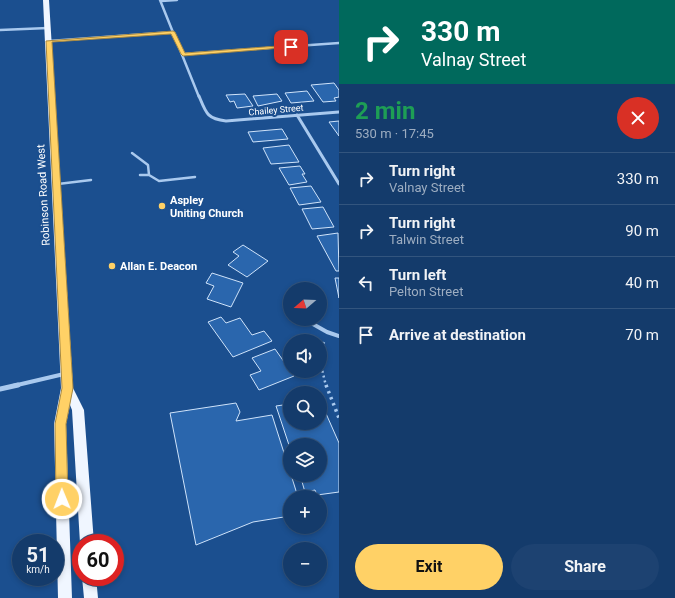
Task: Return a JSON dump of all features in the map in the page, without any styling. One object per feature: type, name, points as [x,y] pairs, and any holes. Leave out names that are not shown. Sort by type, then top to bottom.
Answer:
[{"type":"main road","name":"Robinson Road West","points":[[46,0],[67,374],[67,388],[60,424],[65,598]]},
{"type":"main road","name":"Robinson Road West","points":[[67,388],[78,410],[86,534]]},
{"type":"main road","points":[[90,586],[91,598]]},
{"type":"street","points":[[177,0],[160,0],[183,54],[339,43]]},
{"type":"street","points":[[0,30],[48,28]]},
{"type":"street","points":[[49,41],[173,32]]},
{"type":"street","name":"Chailey Street","points":[[183,54],[206,113],[214,120],[226,121],[339,112]]},
{"type":"street","points":[[297,115],[339,184]]},
{"type":"street","points":[[316,326],[339,336]]},
{"type":"street","points":[[0,389],[67,374]]},
{"type":"lane","points":[[132,154],[148,165],[148,175]]},
{"type":"lane","points":[[140,176],[148,175],[159,180],[195,177]]},
{"type":"lane","points":[[56,184],[91,180]]},
{"type":"path","points":[[323,378],[339,418]]},
{"type":"building","points":[[334,83],[339,90],[339,97],[334,98],[336,101],[323,102],[311,85]]},
{"type":"building","points":[[307,91],[314,101],[291,103],[285,93]]},
{"type":"building","points":[[245,94],[253,106],[237,108],[234,101],[230,102],[226,95]]},
{"type":"building","points":[[277,94],[282,101],[258,106],[253,96]]},
{"type":"building","points":[[339,121],[339,136],[329,122]]},
{"type":"building","points":[[282,129],[288,139],[253,142],[248,132]]},
{"type":"building","points":[[289,145],[299,162],[271,164],[263,148]]},
{"type":"building","points":[[300,166],[305,174],[302,174],[307,182],[289,185],[279,168]]},
{"type":"building","points":[[311,186],[321,202],[299,205],[290,188]]},
{"type":"building","points":[[323,207],[334,227],[312,229],[302,209]]},
{"type":"building","points":[[338,233],[339,271],[336,271],[317,236]]},
{"type":"building","points":[[243,245],[268,261],[247,277],[228,265],[239,256],[233,252]]},
{"type":"building","points":[[212,273],[243,283],[231,307],[207,299],[214,286],[206,283]]},
{"type":"building","points":[[335,278],[339,278],[339,298]]},
{"type":"building","points":[[221,317],[226,323],[240,318],[252,335],[264,331],[272,341],[233,357],[208,322]]},
{"type":"building","points":[[275,349],[283,360],[283,378],[289,378],[259,390],[250,375],[261,371],[252,358]]},
{"type":"building","points":[[236,403],[240,412],[236,421],[272,415],[283,450],[283,482],[293,482],[296,490],[283,490],[283,517],[253,522],[196,545],[170,413]]},
{"type":"building","points":[[283,405],[283,427],[276,406]]},
{"type":"building","points":[[327,416],[339,443],[339,492],[327,494],[327,490],[304,490],[302,482],[327,482],[327,438],[287,438],[284,430],[327,430]]},
{"type":"place","name":"Aspley Uniting Church","points":[[162,206]]},
{"type":"place","name":"Allan E. Deacon","points":[[112,266]]},
{"type":"route","points":[[62,499],[60,424],[67,388],[49,41],[173,32],[183,54],[291,47]]}]
